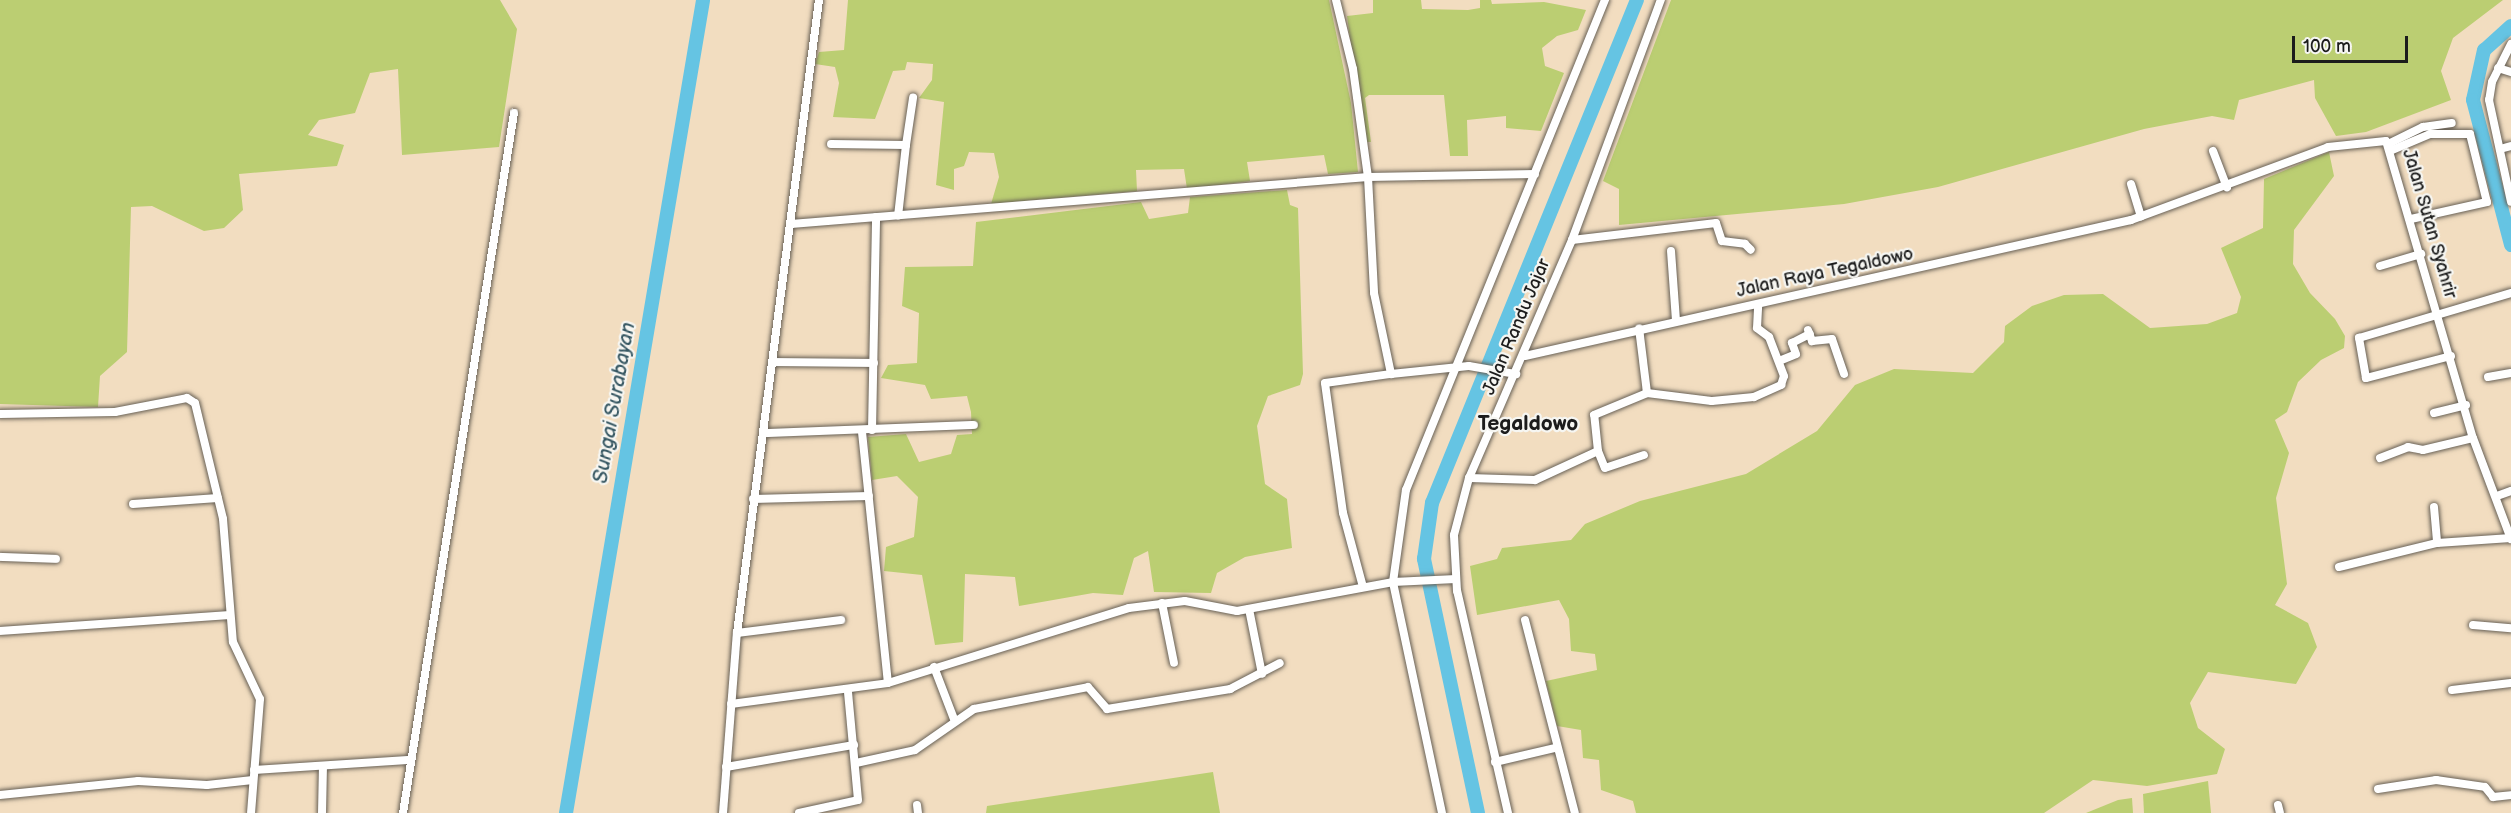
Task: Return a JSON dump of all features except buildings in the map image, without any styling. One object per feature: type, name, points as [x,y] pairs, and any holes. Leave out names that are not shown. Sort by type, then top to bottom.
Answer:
[{"type":"street","points":[[723,813],[730,768],[740,633],[795,224],[819,0]]},
{"type":"street","points":[[1336,0],[1348,35],[1368,177],[1374,293],[1391,374]]},
{"type":"street","points":[[1442,813],[1398,582],[1412,466],[1457,366],[1605,0]]},
{"type":"street","name":"Jalan Randu Jajar","points":[[1508,813],[1499,761],[1452,579],[1454,535],[1469,478],[1525,356],[1572,240],[1661,0]]},
{"type":"street","points":[[2511,44],[2498,68],[2489,100],[2511,202]]},
{"type":"street","points":[[2498,68],[2511,72]]},
{"type":"street","points":[[898,216],[912,98]]},
{"type":"street","points":[[403,813],[408,760],[514,113]]},
{"type":"street","points":[[2392,152],[2423,127],[2452,123]]},
{"type":"street","points":[[2392,152],[2430,134],[2470,134],[2487,202],[2411,219]]},
{"type":"street","name":"Jalan Sutan Syahrir","points":[[2131,220],[2227,187],[2328,147],[2374,139],[2392,152],[2466,405],[2473,438],[2510,534]]},
{"type":"street","points":[[831,144],[906,145]]},
{"type":"street","points":[[2500,149],[2511,146]]},
{"type":"street","points":[[2213,151],[2227,187]]},
{"type":"street","points":[[795,224],[1368,177],[1535,174]]},
{"type":"street","points":[[2131,184],[2140,217]]},
{"type":"street","points":[[872,430],[876,218]]},
{"type":"street","name":"Jalan Raya Tegaldowo","points":[[1525,356],[1639,328],[1758,306],[2131,220]]},
{"type":"street","points":[[1572,240],[1716,223],[1722,241],[1745,244],[1751,250]]},
{"type":"street","points":[[1671,250],[1676,321]]},
{"type":"street","points":[[2380,266],[2421,254]]},
{"type":"street","points":[[2451,356],[2366,378],[2361,337],[2511,293]]},
{"type":"street","points":[[1644,455],[1605,468],[1598,451],[1594,416],[1647,393],[1705,401],[1754,397],[1783,383],[1779,361],[1767,332],[1757,328],[1758,306]]},
{"type":"street","points":[[1639,328],[1647,393]]},
{"type":"street","points":[[1779,361],[1796,354],[1792,343],[1809,332],[1812,341],[1832,339],[1844,374]]},
{"type":"street","points":[[775,362],[874,363]]},
{"type":"street","points":[[1364,587],[1343,513],[1325,384],[1457,366],[1516,374]]},
{"type":"street","points":[[2488,377],[2511,373]]},
{"type":"street","points":[[0,414],[115,412],[191,399],[209,444],[218,498],[233,642],[260,699],[250,813]]},
{"type":"street","points":[[2434,413],[2466,405]]},
{"type":"street","points":[[766,433],[862,432],[974,425]]},
{"type":"street","points":[[862,432],[888,683]]},
{"type":"street","points":[[2380,458],[2408,447],[2423,450],[2473,438]]},
{"type":"street","points":[[1469,478],[1535,480],[1598,451]]},
{"type":"street","points":[[2497,496],[2511,491]]},
{"type":"street","points":[[757,498],[869,496]]},
{"type":"street","points":[[133,504],[218,498]]},
{"type":"street","points":[[2434,507],[2437,543]]},
{"type":"street","points":[[2339,567],[2410,552],[2437,543],[2510,534]]},
{"type":"street","points":[[0,557],[57,559]]},
{"type":"street","points":[[735,704],[848,692],[888,683],[1065,625],[1162,603],[1249,609],[1364,587],[1398,582],[1452,579]]},
{"type":"street","points":[[1162,603],[1174,663]]},
{"type":"street","points":[[1249,609],[1262,674]]},
{"type":"street","points":[[0,631],[229,615]]},
{"type":"street","points":[[740,633],[841,620]]},
{"type":"street","points":[[1525,620],[1555,748],[1575,813]]},
{"type":"street","points":[[2473,625],[2511,628]]},
{"type":"street","points":[[856,763],[915,750],[954,719],[974,709],[1089,687],[1107,709],[1230,689],[1280,663]]},
{"type":"street","points":[[934,667],[954,719]]},
{"type":"street","points":[[2452,690],[2511,683]]},
{"type":"street","points":[[799,813],[857,801],[856,763],[848,692]]},
{"type":"street","points":[[730,768],[854,745]]},
{"type":"street","points":[[1499,761],[1555,748]]},
{"type":"street","points":[[254,770],[408,760]]},
{"type":"street","points":[[322,813],[323,766]]},
{"type":"street","points":[[0,795],[138,781],[207,785],[253,780]]},
{"type":"street","points":[[2378,789],[2445,781],[2486,788],[2493,797],[2511,795]]},
{"type":"green space","points":[[0,0],[500,0],[517,29],[499,147],[402,155],[398,69],[370,73],[355,113],[319,120],[308,135],[344,145],[337,166],[239,174],[243,210],[224,228],[204,231],[152,206],[131,207],[127,352],[100,376],[98,407],[0,404]]},
{"type":"green space","points":[[848,0],[1329,0],[1351,103],[1358,172],[1328,174],[1324,155],[1247,162],[1250,181],[1187,189],[1184,169],[1136,170],[1137,191],[991,204],[999,177],[994,153],[969,152],[964,166],[954,169],[954,190],[936,185],[944,102],[919,98],[932,80],[933,64],[907,62],[905,70],[893,71],[875,119],[833,117],[839,83],[835,67],[815,64],[819,52],[844,50]]},
{"type":"green space","points":[[1373,0],[1421,0],[1422,9],[1468,10],[1480,8],[1480,0],[1491,0],[1492,4],[1544,2],[1586,10],[1578,30],[1557,36],[1542,48],[1545,66],[1564,73],[1541,131],[1506,128],[1506,116],[1467,120],[1468,156],[1450,156],[1444,95],[1369,95],[1365,98],[1371,142],[1364,142],[1347,16],[1373,13]]},
{"type":"green space","points":[[1671,0],[2503,0],[2453,38],[2441,71],[2451,100],[2366,132],[2336,136],[2315,98],[2314,80],[2239,100],[2234,120],[2212,116],[2144,129],[1938,187],[1844,204],[1619,225],[1619,189],[1603,181]]},
{"type":"green space","points":[[2329,152],[2334,176],[2294,230],[2293,264],[2310,293],[2335,319],[2345,336],[2344,348],[2321,360],[2298,382],[2287,412],[2275,420],[2289,453],[2276,498],[2287,584],[2275,605],[2308,623],[2317,647],[2296,684],[2208,672],[2190,703],[2198,728],[2225,749],[2217,774],[2147,786],[2093,780],[2044,813],[1636,813],[1633,801],[1601,790],[1599,760],[1583,758],[1581,730],[1557,726],[1546,681],[1597,670],[1595,654],[1571,651],[1569,619],[1559,600],[1477,615],[1470,566],[1497,559],[1502,548],[1571,540],[1585,524],[1640,501],[1746,474],[1817,431],[1855,385],[1894,369],[1973,373],[2004,342],[2005,326],[2032,306],[2064,295],[2103,294],[2150,328],[2207,324],[2237,313],[2241,297],[2221,248],[2263,228],[2264,179]]},
{"type":"green space","points":[[1287,190],[1290,205],[1298,208],[1303,374],[1300,385],[1268,396],[1257,426],[1265,484],[1287,499],[1292,548],[1245,557],[1217,573],[1211,593],[1154,592],[1148,551],[1134,558],[1123,595],[1093,593],[1019,606],[1015,577],[965,574],[963,642],[935,645],[922,575],[884,571],[886,547],[914,537],[918,497],[897,476],[872,480],[868,437],[906,434],[919,462],[951,454],[957,435],[972,434],[971,412],[967,396],[931,399],[925,385],[881,378],[888,365],[917,363],[919,313],[902,306],[905,267],[973,266],[976,222],[1141,202],[1149,219],[1188,213],[1190,197]]},
{"type":"green space","points":[[1213,772],[1220,813],[986,813],[987,806]]},
{"type":"green space","points":[[2208,781],[2211,813],[2144,813],[2143,794]]},
{"type":"green space","points":[[2132,798],[2133,813],[2086,813],[2118,800]]},
{"type":"waterway","name":"Sungai Surabayan","points":[[566,813],[703,0]]},
{"type":"waterway","points":[[1478,813],[1424,559],[1432,503],[1637,0]]},
{"type":"waterway","points":[[2511,26],[2484,50],[2473,100],[2511,245]]},
{"type":"district","name":"Tegaldowo","points":[[1528,424]]}]
